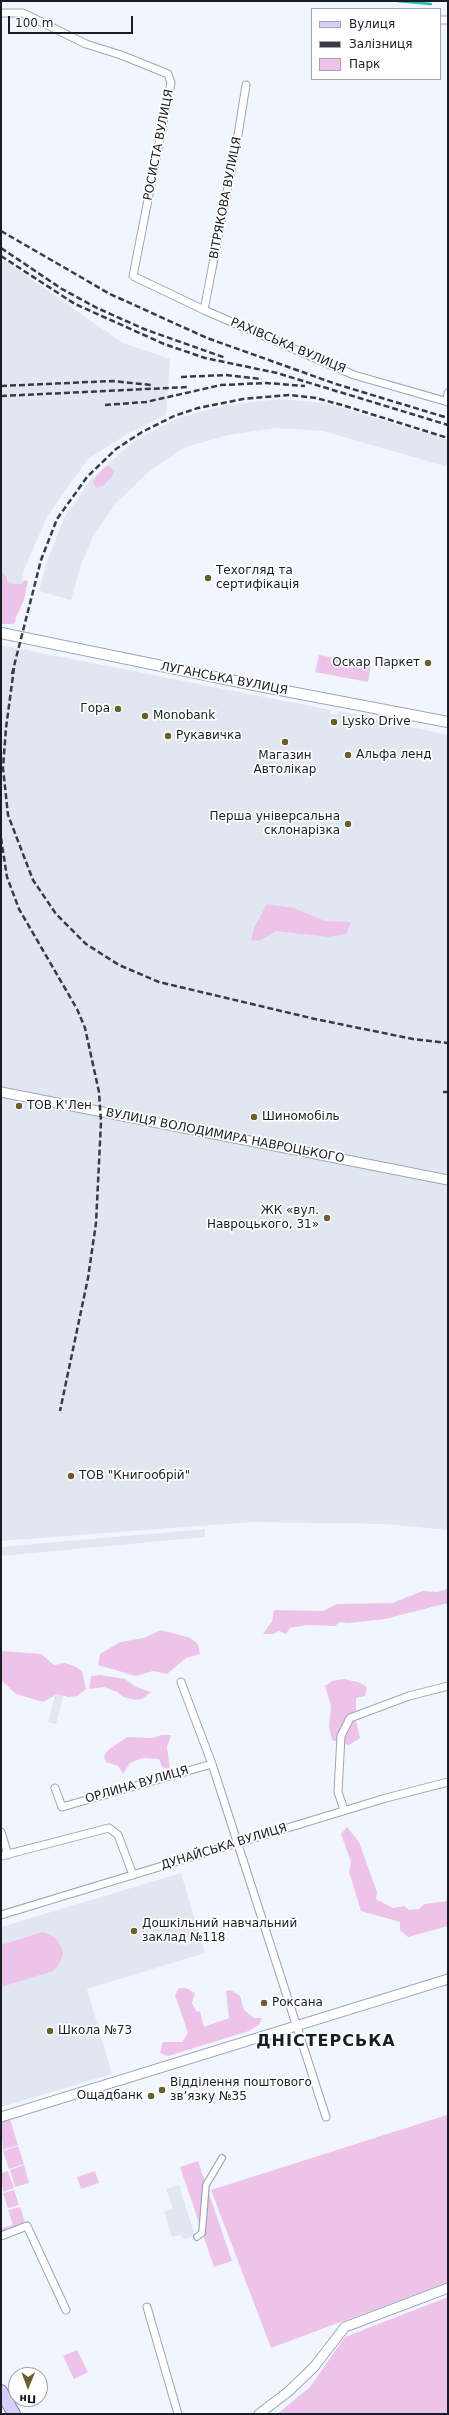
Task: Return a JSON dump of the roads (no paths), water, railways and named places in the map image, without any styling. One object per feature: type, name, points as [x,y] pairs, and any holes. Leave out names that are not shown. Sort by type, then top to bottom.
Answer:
[{"type":"main road","name":"ЛУГАНСЬКА ВУЛИЦЯ","points":[[1,633],[268,688],[448,722]]},
{"type":"main road","points":[[1,2391],[14,2414]]},
{"type":"street","name":"РОСИСТА ВУЛИЦЯ","points":[[1,13],[23,13],[86,44],[164,71],[170,77],[171,83],[133,276]]},
{"type":"street","name":"ВІТРЯКОВА ВУЛИЦЯ","points":[[204,310],[238,135],[246,85]]},
{"type":"street","name":"РАХІВСЬКА ВУЛИЦЯ","points":[[133,276],[204,310],[354,375],[447,402]]},
{"type":"street","points":[[447,402],[448,393]]},
{"type":"street","name":"ВУЛИЦЯ ВОЛОДИМИРА НАВРОЦЬКОГО","points":[[1,1092],[448,1180]]},
{"type":"street","points":[[181,1682],[212,1764],[295,2026],[326,2117]]},
{"type":"street","points":[[344,1810],[338,1792],[340,1736],[350,1718],[409,1696],[448,1686]]},
{"type":"street","name":"ОРЛИНА ВУЛИЦЯ","points":[[55,1788],[62,1807],[212,1764]]},
{"type":"street","name":"ДУНАЙСЬКА ВУЛИЦЯ","points":[[1,1915],[238,1844],[344,1810],[448,1782]]},
{"type":"street","points":[[1,1832],[5,1856],[109,1828],[118,1835],[133,1875]]},
{"type":"street","points":[[1,2117],[448,1979]]},
{"type":"street","points":[[197,2236],[202,2233],[206,2185],[222,2158]]},
{"type":"street","points":[[1,2236],[27,2226],[66,2310]]},
{"type":"street","points":[[259,2414],[289,2391],[314,2366],[345,2327],[448,2288]]},
{"type":"street","points":[[147,2307],[178,2414]]},
{"type":"waterway","points":[[397,1],[431,4]]},
{"type":"railway","points":[[1,231],[110,294],[207,338],[336,384],[448,418]]},
{"type":"railway","points":[[1,248],[62,289],[97,308],[144,329],[226,358]]},
{"type":"railway","points":[[1,256],[75,304],[164,344],[205,358],[277,373],[448,425]]},
{"type":"railway","points":[[181,377],[226,375],[262,379]]},
{"type":"railway","points":[[1,386],[112,381],[151,385]]},
{"type":"railway","points":[[105,405],[146,402],[221,385],[266,383],[305,386]]},
{"type":"railway","points":[[1,396],[189,387]]},
{"type":"railway","points":[[12,674],[41,560],[57,519],[87,477],[116,449],[142,432],[174,416],[198,408],[243,399],[289,395],[316,398],[342,405],[448,438]]},
{"type":"railway","points":[[14,668],[6,728],[3,768],[8,815],[33,880],[56,914],[86,944],[119,965],[159,982],[315,1019],[413,1039],[448,1043]]},
{"type":"railway","points":[[1,838],[7,877],[19,909],[77,1009],[85,1028],[99,1092],[101,1122],[96,1223],[88,1278],[60,1411]]},
{"type":"railway","points":[[443,1092],[448,1092]]},
{"type":"place","name":"Техогляд та сертифікація","points":[[208,578]]},
{"type":"place","name":"Оскар Паркет","points":[[428,663]]},
{"type":"place","name":"Гора","points":[[118,709]]},
{"type":"place","name":"Monobank","points":[[145,716]]},
{"type":"place","name":"Lysko Drive","points":[[334,722]]},
{"type":"place","name":"Рукавичка","points":[[168,736]]},
{"type":"place","name":"Магазин Автолікар","points":[[285,742]]},
{"type":"place","name":"Альфа ленд","points":[[348,755]]},
{"type":"place","name":"Перша універсальна склонарізка","points":[[348,824]]},
{"type":"place","name":"ТОВ К'Лен","points":[[19,1106]]},
{"type":"place","name":"Шиномобіль","points":[[254,1117]]},
{"type":"place","name":"ЖК «вул. Навроцького, 31»","points":[[327,1218]]},
{"type":"place","name":"ТОВ \"Книгообрiй\"","points":[[71,1476]]},
{"type":"place","name":"Дошкільний навчальний заклад №118","points":[[134,1931]]},
{"type":"place","name":"Роксана","points":[[264,2003]]},
{"type":"place","name":"Школа №73","points":[[50,2031]]},
{"type":"place","name":"Відділення поштового зв’язку №35","points":[[162,2090]]},
{"type":"place","name":"Ощадбанк","points":[[151,2096]]},
{"type":"district","name":"ДНІСТЕРСЬКА","points":[[326,2042]]}]
